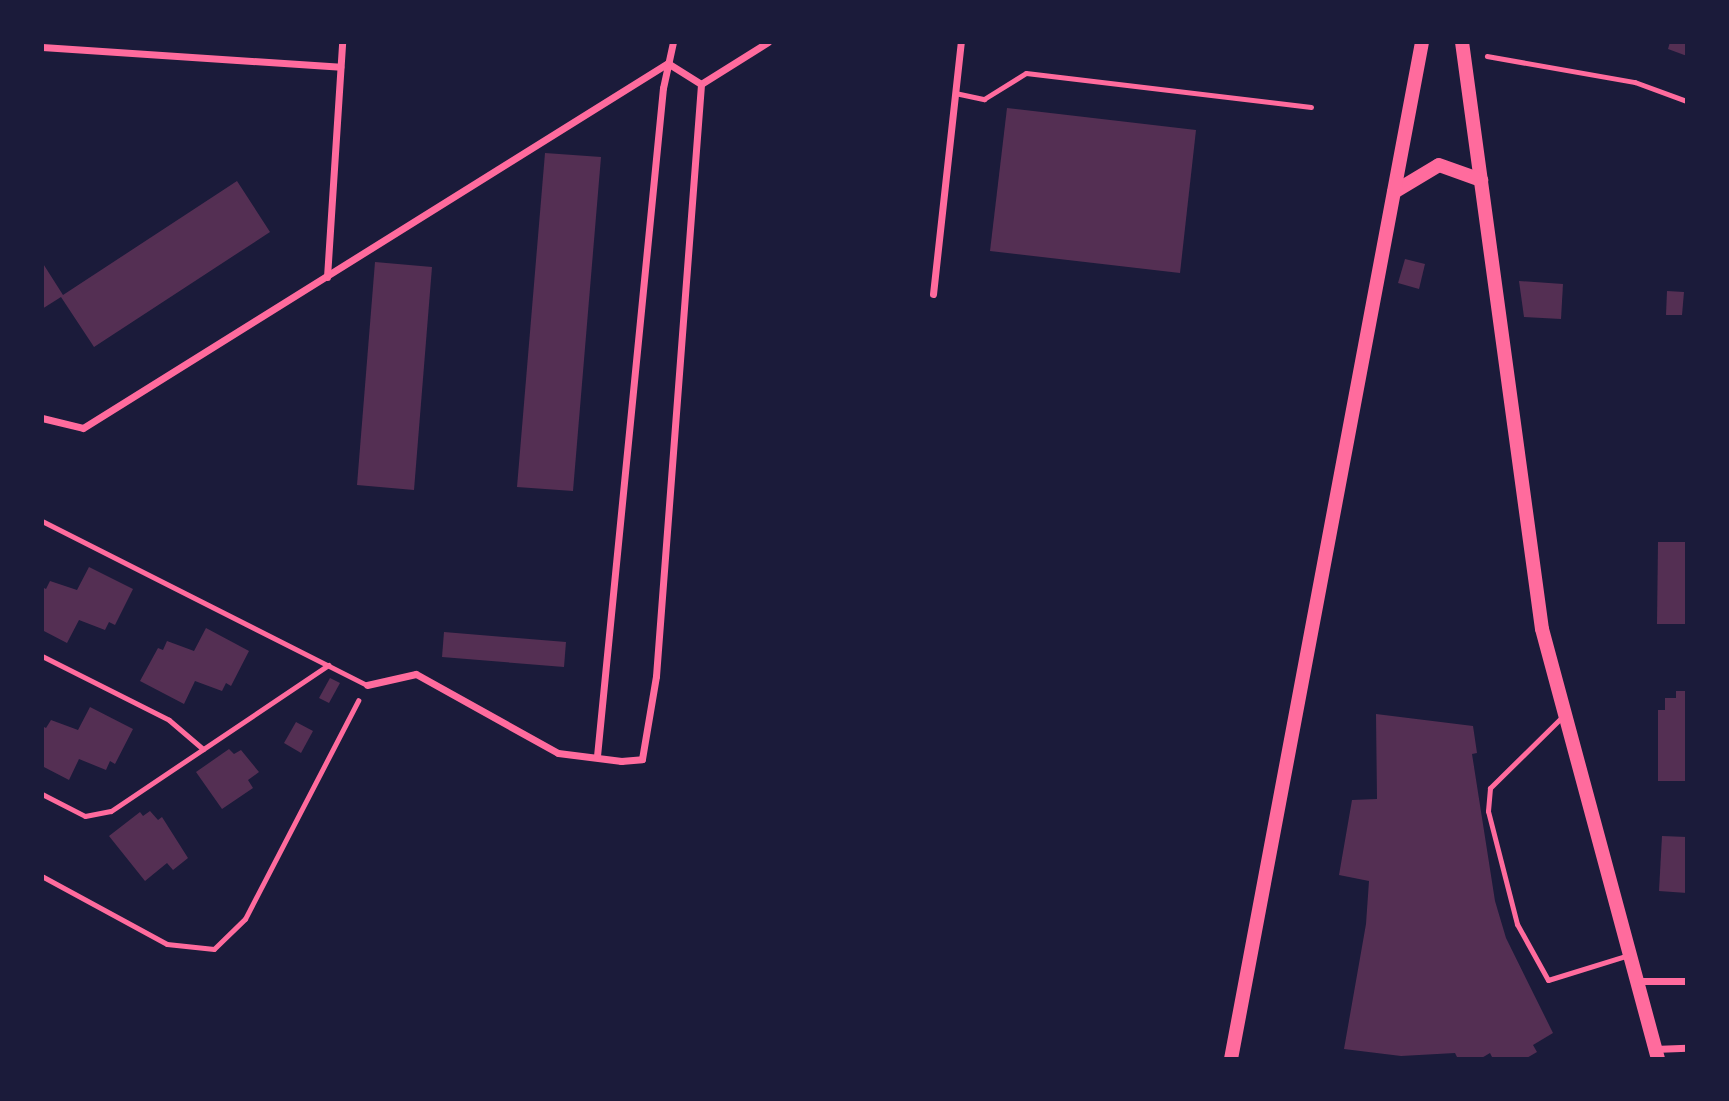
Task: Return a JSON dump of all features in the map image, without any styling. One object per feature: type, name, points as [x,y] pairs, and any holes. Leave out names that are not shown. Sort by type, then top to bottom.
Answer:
[{"type":"main road","points":[[1231,1059],[1422,42]]},
{"type":"main road","points":[[1463,47],[1542,629],[1656,1054]]},
{"type":"main road","points":[[1394,192],[1439,165],[1481,180]]},
{"type":"street","points":[[327,277],[342,42]]},
{"type":"street","points":[[597,756],[667,63],[673,42]]},
{"type":"street","points":[[701,84],[768,42]]},
{"type":"street","points":[[933,294],[961,42]]},
{"type":"street","points":[[42,47],[340,67]]},
{"type":"street","points":[[667,63],[701,84]]},
{"type":"street","points":[[42,418],[83,428],[667,63]]},
{"type":"street","points":[[367,685],[416,674],[558,753],[621,761],[642,759],[656,676],[701,84]]},
{"type":"street","points":[[1637,981],[1687,981]]},
{"type":"street","points":[[1656,1054],[1687,1048]]},
{"type":"lane","points":[[955,93],[985,99],[1026,73],[1311,107]]},
{"type":"lane","points":[[42,521],[367,685]]},
{"type":"lane","points":[[42,656],[169,720],[203,749]]},
{"type":"lane","points":[[42,794],[85,816],[111,811],[328,665]]},
{"type":"lane","points":[[1565,714],[1490,788],[1488,811],[1517,924],[1548,980],[1629,955]]},
{"type":"path","points":[[1463,47],[1635,82],[1687,101]]},
{"type":"path","points":[[42,876],[167,944],[214,949],[245,919],[367,685]]},
{"type":"building","points":[[1670,42],[1687,42],[1687,56],[1668,49]]},
{"type":"building","points":[[1007,108],[1196,130],[1180,273],[990,251]]},
{"type":"building","points":[[545,153],[601,157],[573,491],[517,487]]},
{"type":"building","points":[[237,181],[270,232],[94,347],[61,297],[42,309],[42,262],[63,295]]},
{"type":"building","points":[[1405,259],[1425,264],[1419,289],[1398,283]]},
{"type":"building","points":[[375,262],[432,267],[414,490],[357,485]]},
{"type":"building","points":[[1519,281],[1563,284],[1561,319],[1524,317]]},
{"type":"building","points":[[1667,291],[1684,292],[1682,315],[1666,315]]},
{"type":"building","points":[[1658,542],[1687,542],[1687,624],[1657,624]]},
{"type":"building","points":[[89,567],[133,589],[115,625],[109,622],[105,630],[79,620],[67,643],[42,630],[42,587],[46,589],[50,581],[77,590]]},
{"type":"building","points":[[206,628],[249,651],[231,686],[226,683],[222,691],[195,681],[184,704],[140,681],[158,648],[163,650],[167,641],[194,651]]},
{"type":"building","points":[[444,632],[566,642],[564,667],[442,657]]},
{"type":"building","points":[[330,678],[340,683],[329,703],[319,698]]},
{"type":"building","points":[[1676,691],[1687,691],[1687,781],[1658,781],[1658,710],[1665,710],[1665,698],[1676,698]]},
{"type":"building","points":[[90,707],[133,729],[115,764],[110,761],[106,770],[79,759],[69,780],[42,766],[42,726],[46,728],[51,720],[78,730]]},
{"type":"building","points":[[1376,714],[1473,726],[1477,753],[1472,754],[1495,901],[1506,938],[1553,1033],[1533,1045],[1537,1052],[1525,1059],[1493,1059],[1490,1053],[1480,1059],[1458,1059],[1455,1053],[1401,1056],[1344,1049],[1366,924],[1369,881],[1339,875],[1352,800],[1377,799]]},
{"type":"building","points":[[296,722],[313,731],[301,753],[284,743]]},
{"type":"building","points":[[229,749],[234,754],[241,750],[259,772],[248,780],[253,788],[222,809],[196,772]]},
{"type":"building","points":[[150,811],[158,820],[162,817],[188,858],[173,870],[167,863],[145,881],[109,836],[140,812],[143,816]]},
{"type":"building","points":[[1662,836],[1687,837],[1687,893],[1659,891]]}]
